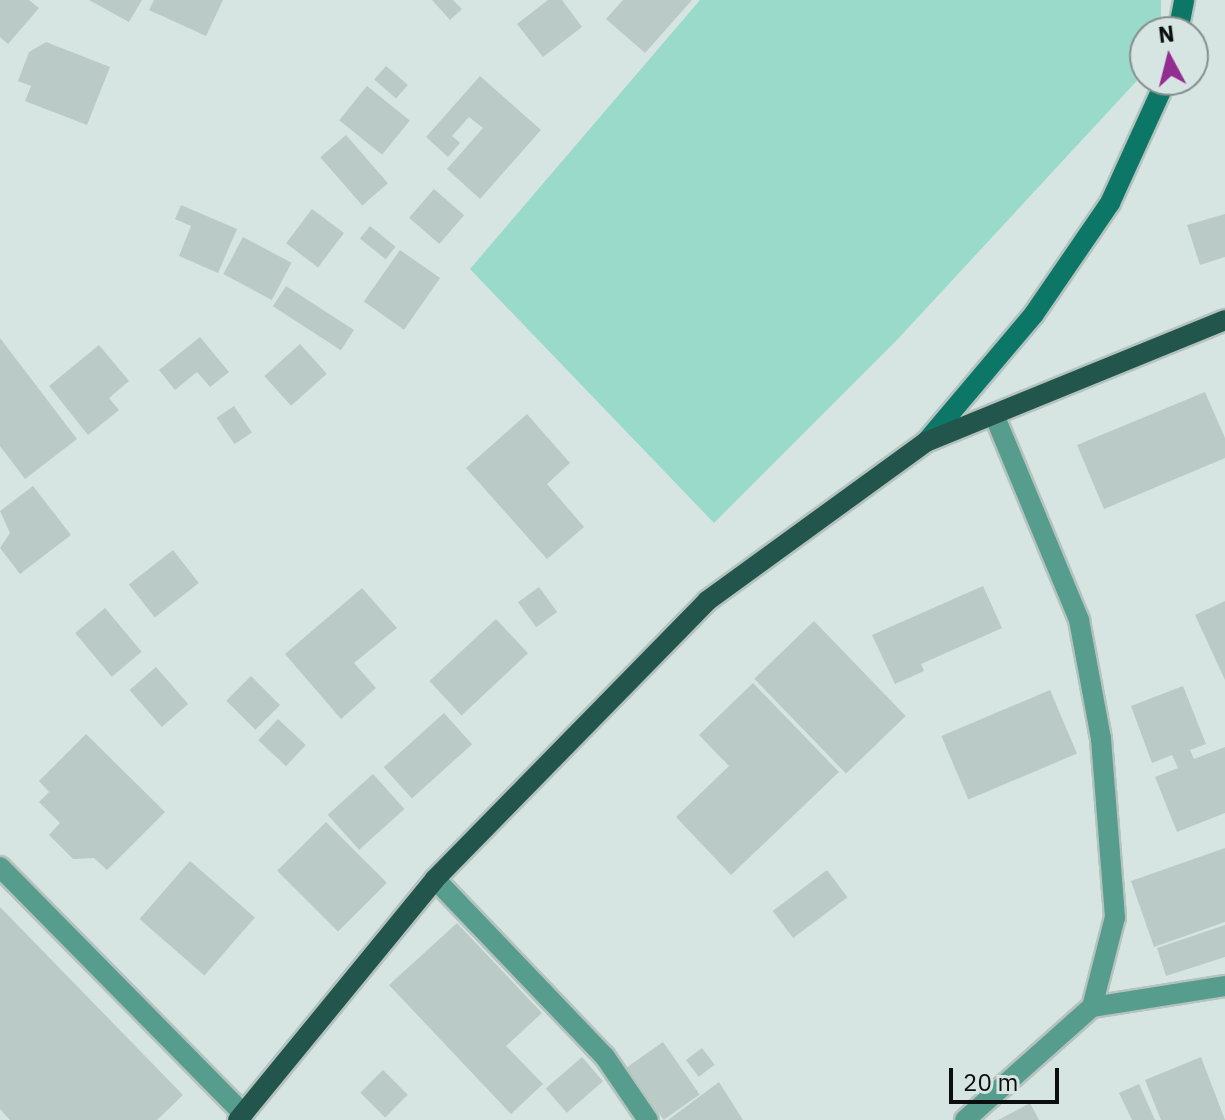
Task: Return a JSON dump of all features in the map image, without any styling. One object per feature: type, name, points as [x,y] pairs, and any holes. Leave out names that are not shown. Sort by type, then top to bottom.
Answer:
[{"type":"main road","points":[[241,1117],[435,879],[707,601],[926,442],[1034,314],[1110,203],[1159,96]]},
{"type":"main road","points":[[926,442],[1223,326]]},
{"type":"street","points":[[995,417],[1079,620],[1101,739],[1115,917],[1092,1007]]},
{"type":"street","points":[[0,867],[241,1117]]},
{"type":"street","points":[[435,879],[605,1057],[648,1120]]},
{"type":"street","points":[[965,1120],[1092,1007],[1225,986]]},
{"type":"green space","points":[[700,0],[1161,0],[1161,16],[1129,16],[1129,89],[896,341],[714,523],[470,269]]},
{"type":"building","points":[[0,0],[29,0],[39,8],[8,44],[0,37]]},
{"type":"building","points":[[89,0],[142,0],[129,22]]},
{"type":"building","points":[[154,0],[223,0],[206,36],[149,10]]},
{"type":"building","points":[[432,0],[453,0],[462,9],[450,20]]},
{"type":"building","points":[[548,0],[562,0],[582,27],[543,57],[517,24]]},
{"type":"building","points":[[623,0],[692,0],[645,53],[606,19]]},
{"type":"building","points":[[46,42],[110,67],[87,125],[25,101],[31,86],[18,81],[29,52]]},
{"type":"building","points":[[386,66],[408,85],[396,99],[374,80]]},
{"type":"building","points":[[480,76],[541,130],[480,199],[447,169],[483,128],[469,117],[452,136],[460,143],[448,157],[426,137]]},
{"type":"building","points":[[367,86],[410,121],[382,155],[339,120]]},
{"type":"building","points":[[346,135],[388,183],[362,206],[320,157]]},
{"type":"building","points":[[434,189],[464,215],[439,244],[409,218]]},
{"type":"building","points":[[181,205],[237,229],[218,273],[179,256],[191,226],[175,219]]},
{"type":"building","points":[[312,209],[344,233],[318,267],[286,243]]},
{"type":"building","points":[[1225,214],[1225,257],[1200,265],[1187,225]]},
{"type":"building","points":[[370,226],[396,247],[386,259],[360,238]]},
{"type":"building","points":[[243,237],[292,263],[272,300],[223,274]]},
{"type":"building","points":[[400,250],[440,278],[404,330],[364,302]]},
{"type":"building","points":[[286,286],[354,330],[341,350],[273,306]]},
{"type":"building","points":[[200,337],[229,372],[210,387],[197,372],[175,390],[159,370]]},
{"type":"building","points":[[0,338],[77,439],[25,479],[0,446]]},
{"type":"building","points":[[300,344],[327,374],[291,406],[264,376]]},
{"type":"building","points":[[99,345],[129,381],[109,398],[119,410],[88,435],[49,386]]},
{"type":"building","points":[[1205,392],[1225,438],[1225,458],[1104,509],[1077,445]]},
{"type":"building","points":[[234,406],[252,433],[234,444],[217,418]]},
{"type":"building","points":[[527,414],[570,463],[547,484],[584,527],[547,559],[466,468]]},
{"type":"building","points":[[33,486],[71,535],[20,574],[0,548],[10,533],[0,511]]},
{"type":"building","points":[[173,550],[199,583],[155,618],[129,584]]},
{"type":"building","points":[[983,586],[1002,628],[921,664],[924,671],[895,684],[872,635]]},
{"type":"building","points":[[539,587],[557,612],[536,627],[518,602]]},
{"type":"building","points":[[362,588],[397,628],[354,663],[376,688],[341,719],[285,654]]},
{"type":"building","points":[[1225,601],[1225,680],[1195,615]]},
{"type":"building","points":[[105,608],[142,652],[112,677],[75,633]]},
{"type":"building","points":[[496,619],[528,653],[462,715],[429,681]]},
{"type":"building","points":[[814,621],[906,716],[846,774],[754,679]]},
{"type":"building","points":[[156,667],[188,704],[162,727],[130,690]]},
{"type":"building","points":[[251,676],[280,705],[255,730],[226,701]]},
{"type":"building","points":[[753,683],[839,772],[731,875],[676,817],[729,766],[699,735]]},
{"type":"building","points":[[1183,686],[1206,744],[1190,750],[1194,759],[1225,747],[1225,813],[1177,832],[1155,777],[1178,768],[1172,755],[1152,763],[1131,706]]},
{"type":"building","points":[[1050,690],[1077,754],[968,800],[941,736]]},
{"type":"building","points":[[444,713],[472,744],[412,798],[384,767]]},
{"type":"building","points":[[278,719],[306,745],[286,766],[258,740]]},
{"type":"building","points":[[86,734],[165,812],[107,870],[94,858],[73,859],[49,835],[60,823],[39,802],[49,792],[39,781]]},
{"type":"building","points":[[373,774],[404,809],[359,850],[328,815]]},
{"type":"building","points":[[326,822],[387,883],[338,932],[277,871]]},
{"type":"building","points":[[1225,848],[1225,922],[1154,947],[1131,881]]},
{"type":"building","points":[[190,861],[255,917],[204,976],[139,919]]},
{"type":"building","points":[[827,870],[847,897],[793,938],[773,911]]},
{"type":"building","points":[[0,907],[183,1095],[157,1120],[10,1120],[0,1109]]},
{"type":"building","points":[[457,923],[542,1013],[506,1046],[543,1084],[511,1114],[389,985]]},
{"type":"building","points":[[1225,925],[1225,957],[1166,976],[1157,948]]},
{"type":"building","points":[[663,1042],[700,1094],[664,1120],[627,1067]]},
{"type":"building","points":[[702,1048],[715,1065],[699,1077],[686,1060]]},
{"type":"building","points":[[582,1057],[603,1081],[567,1113],[546,1088]]},
{"type":"building","points":[[1201,1057],[1225,1120],[1161,1120],[1145,1080]]},
{"type":"building","points":[[383,1070],[408,1095],[385,1117],[360,1093]]},
{"type":"building","points":[[719,1082],[743,1120],[668,1120]]},
{"type":"building","points":[[1139,1084],[1155,1120],[1132,1120],[1119,1093]]},
{"type":"building","points":[[1030,1103],[1039,1120],[998,1120]]}]
